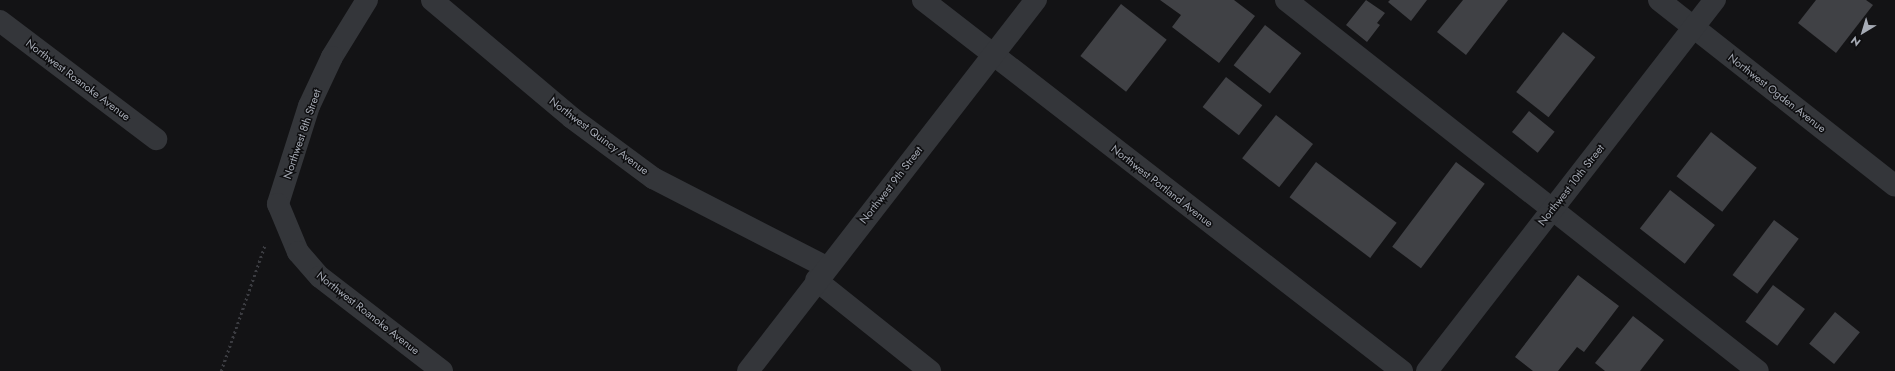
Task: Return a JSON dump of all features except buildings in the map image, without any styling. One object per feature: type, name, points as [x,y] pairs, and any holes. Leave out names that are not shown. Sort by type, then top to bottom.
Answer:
[{"type":"street","name":"Northwest 8th Street","points":[[278,204],[309,106],[332,57],[367,0]]},
{"type":"street","name":"Northwest Quincy Avenue","points":[[432,0],[572,118],[653,178],[821,274],[930,371]]},
{"type":"street","name":"Northwest Portland Avenue","points":[[923,0],[992,55],[1402,371]]},
{"type":"street","name":"Northwest 9th Street","points":[[748,371],[821,274],[1036,0]]},
{"type":"street","points":[[1286,0],[1758,371]]},
{"type":"street","name":"Northwest Ogden Avenue","points":[[1659,0],[1895,186]]},
{"type":"street","name":"Northwest 10th Street","points":[[1427,371],[1715,0]]},
{"type":"street","name":"Northwest Roanoke Avenue","points":[[0,21],[156,139]]},
{"type":"street","name":"Northwest Roanoke Avenue","points":[[278,204],[298,252],[320,277],[442,371]]},
{"type":"path","points":[[221,371],[278,204]]}]
